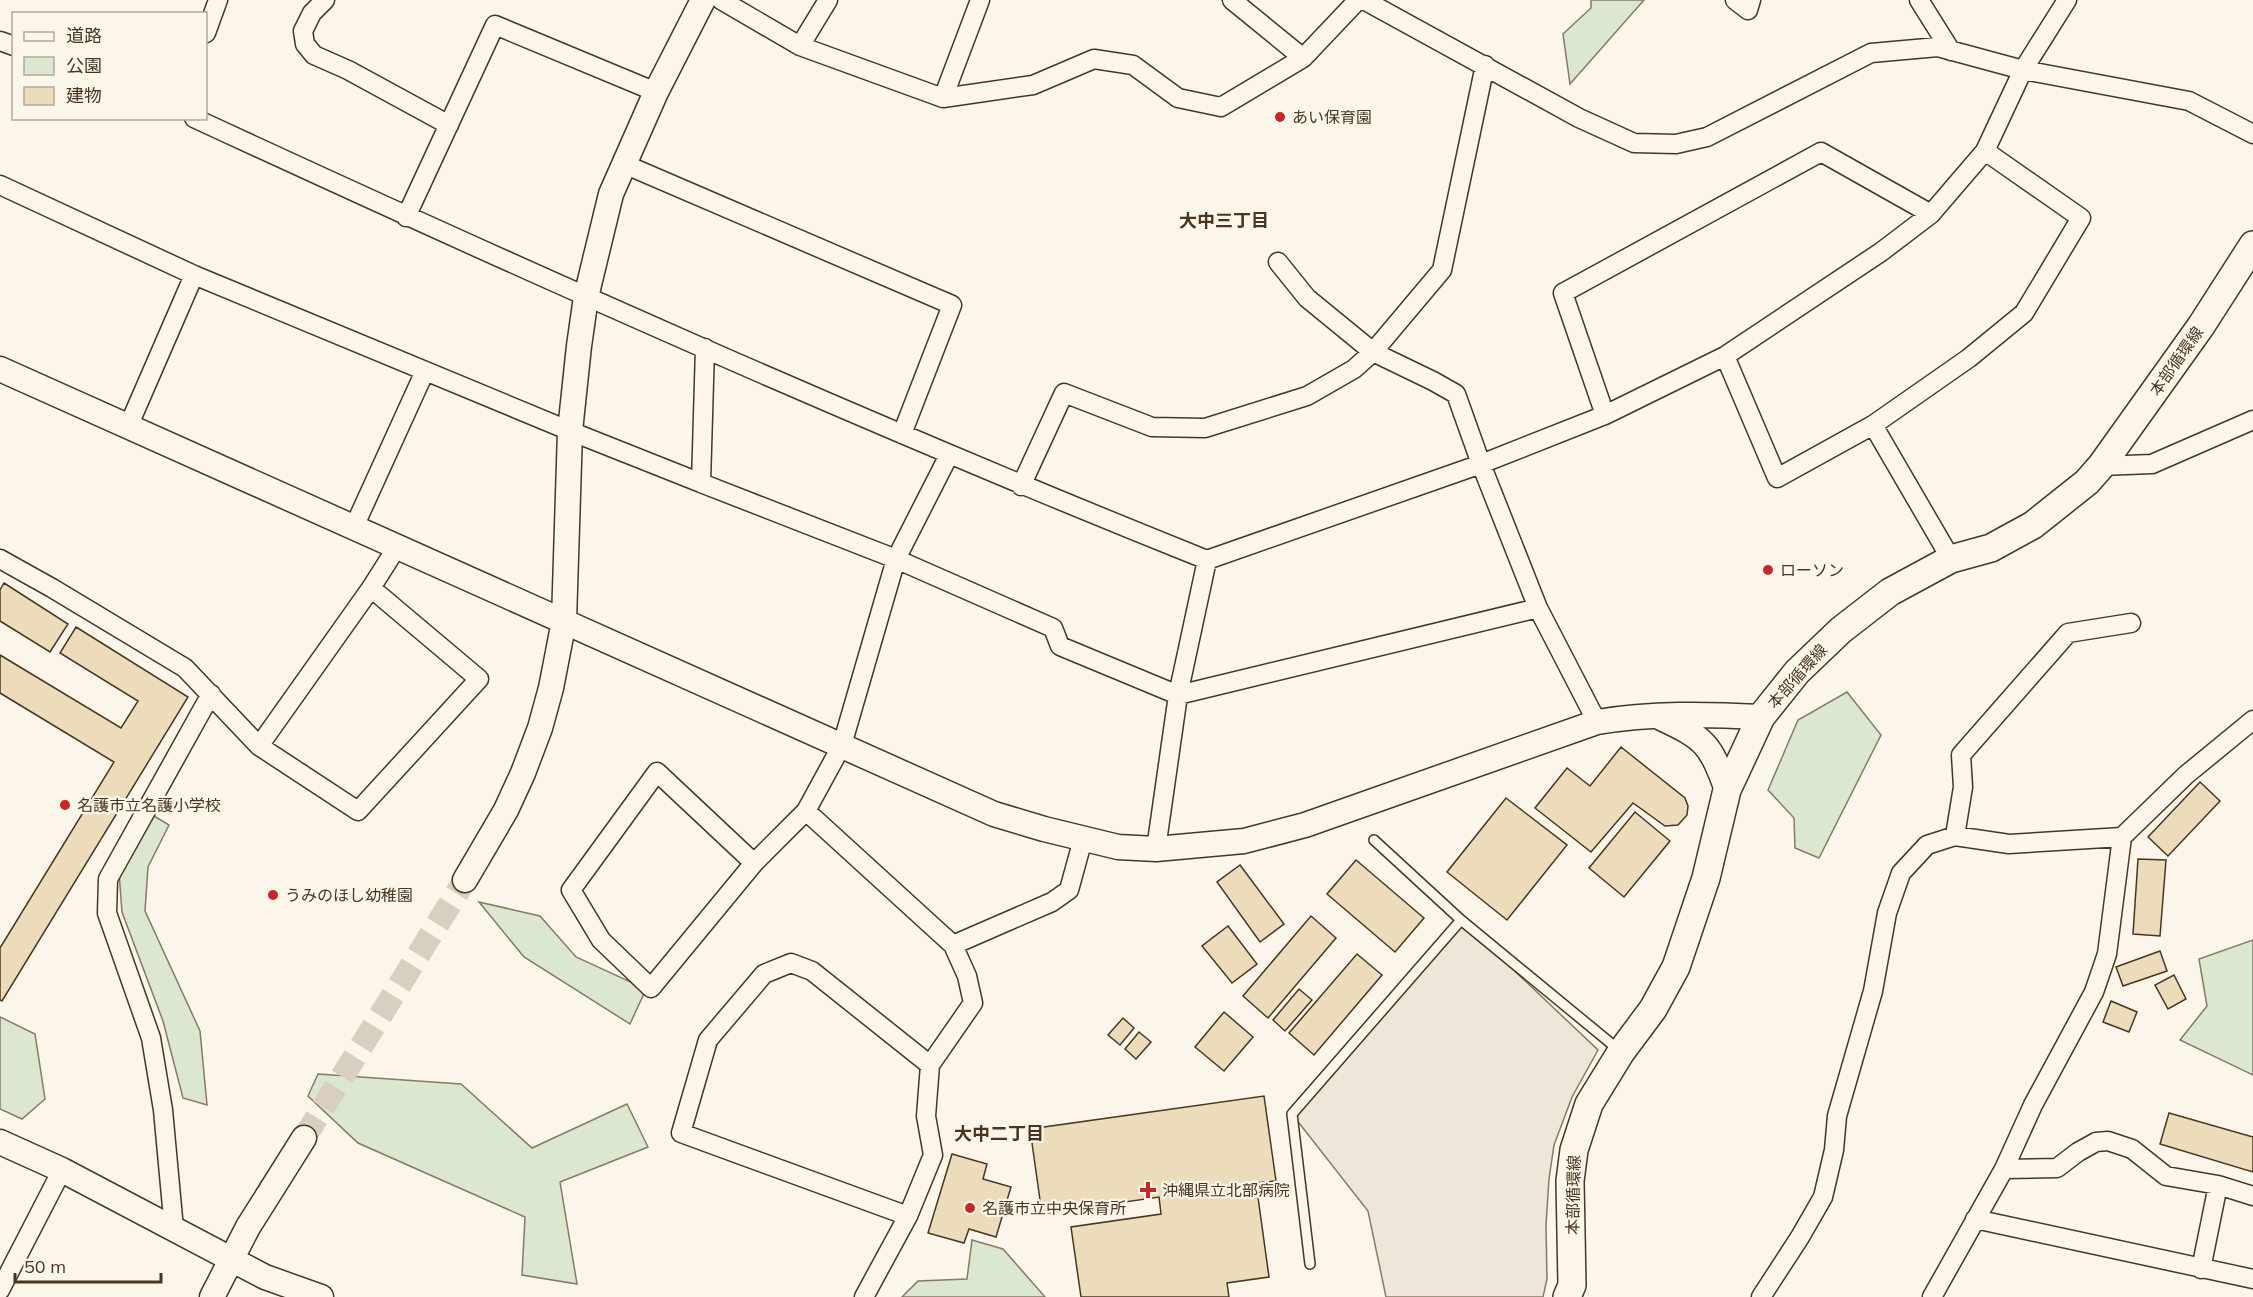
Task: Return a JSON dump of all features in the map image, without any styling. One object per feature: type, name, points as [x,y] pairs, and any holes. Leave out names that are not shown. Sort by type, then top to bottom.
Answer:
[{"type":"main road","name":"本部循環線","points":[[1567,1297],[1572,1285],[1570,1181],[1574,1150],[1589,1104],[1621,1052],[1653,1009],[1676,967],[1706,878],[1727,790],[1761,717],[1797,672],[1841,630],[1890,592],[1951,559],[1990,548],[2033,525],[2087,482],[2101,466],[2201,326],[2253,245]]},
{"type":"street","points":[[207,30],[218,0]]},
{"type":"street","points":[[325,0],[312,13],[303,31],[305,44],[314,55],[348,70],[449,125]]},
{"type":"street","points":[[465,880],[506,810],[523,773],[540,728],[550,688],[564,621],[570,431],[586,297],[611,194],[656,92],[703,0]]},
{"type":"street","points":[[721,0],[800,46],[944,98],[1033,85],[1094,59],[1133,65],[1178,98],[1221,107],[1303,58],[1358,0]]},
{"type":"street","points":[[800,46],[828,0]]},
{"type":"street","points":[[944,98],[980,0]]},
{"type":"street","points":[[1232,0],[1303,58]]},
{"type":"street","points":[[1364,0],[1579,118],[1634,143],[1676,144],[1707,137],[1871,53],[1938,47],[2023,70],[2190,101],[2253,134]]},
{"type":"street","points":[[1735,0],[1748,10],[1751,0]]},
{"type":"street","points":[[1919,0],[1952,51]]},
{"type":"street","points":[[198,120],[406,217],[902,435],[1022,486],[1208,560],[1481,464],[1605,415],[1725,356],[1881,252],[1931,214],[1985,151],[2023,70],[2067,0]]},
{"type":"street","points":[[406,217],[495,25],[656,92]]},
{"type":"street","points":[[1022,486],[1064,393],[1152,427],[1205,428],[1307,396],[1354,369],[1373,352],[1442,270],[1485,65]]},
{"type":"street","points":[[1725,356],[1777,478],[1873,425],[1969,358],[2024,313],[2081,218],[1985,151]]},
{"type":"street","points":[[1605,415],[1563,292],[1821,152],[1931,214]]},
{"type":"street","points":[[624,164],[952,305],[902,435]]},
{"type":"street","points":[[0,185],[194,275],[570,431],[896,559],[1053,627],[1060,646],[1178,695],[1538,608]]},
{"type":"street","points":[[1278,262],[1307,298],[1373,352],[1456,394],[1538,608],[1597,722]]},
{"type":"street","points":[[128,427],[194,275]]},
{"type":"street","points":[[700,483],[705,348]]},
{"type":"street","points":[[0,369],[994,814],[1118,847],[1156,849],[1244,841],[1305,825],[1597,722],[1629,717],[1715,714],[1761,717]]},
{"type":"street","points":[[354,527],[425,371]]},
{"type":"street","points":[[2101,466],[2152,464],[2253,420]]},
{"type":"street","points":[[1873,425],[1951,559]]},
{"type":"street","points":[[754,863],[657,772],[572,890],[601,940],[651,988],[754,863],[806,811],[842,745],[896,559],[949,455]]},
{"type":"street","points":[[259,746],[371,588],[397,547]]},
{"type":"street","points":[[0,559],[185,668],[259,746],[358,811],[479,679],[371,588]]},
{"type":"street","points":[[1156,849],[1178,695],[1208,560]]},
{"type":"street","points":[[1955,836],[1963,787],[1961,755],[2068,633],[2131,623]]},
{"type":"street","points":[[174,1229],[164,1110],[151,1038],[107,913],[108,879],[211,694]]},
{"type":"street","points":[[1656,716],[1685,729],[1705,743],[1716,762],[1727,790]]},
{"type":"street","points":[[1932,1297],[2004,1169],[2033,1105],[2094,992],[2107,954],[2122,837],[2186,775],[2253,720]]},
{"type":"street","points":[[806,811],[953,945],[967,976],[973,1003],[930,1065],[926,1116],[933,1155],[908,1216],[864,1297]]},
{"type":"street","points":[[1769,1293],[1823,1197],[1834,1150],[1837,1116],[1873,991],[1887,913],[1901,873],[1927,845],[1955,836],[2009,844],[2122,837]]},
{"type":"street","points":[[953,945],[1052,903],[1070,890],[1083,839]]},
{"type":"street","points":[[908,1216],[681,1133],[708,1040],[764,974],[791,963],[812,971],[930,1065]]},
{"type":"street","points":[[212,1297],[248,1227],[304,1138]]},
{"type":"street","points":[[2004,1169],[2057,1168],[2096,1142],[2108,1141],[2132,1149],[2166,1176],[2218,1185],[2253,1196]]},
{"type":"street","points":[[0,1142],[62,1170],[265,1277],[321,1297]]},
{"type":"street","points":[[5,1297],[0,1292],[62,1170]]},
{"type":"street","points":[[2201,1269],[2218,1185]]},
{"type":"street","points":[[1975,1219],[2253,1279]]},
{"type":"lane","points":[[1374,840],[1461,920],[1621,1052]]},
{"type":"lane","points":[[1310,1264],[1292,1114],[1461,920]]},
{"type":"green space","points":[[1591,0],[1644,0],[1570,84],[1563,34],[1591,8]]},
{"type":"green space","points":[[1847,692],[1881,735],[1819,858],[1795,848],[1794,818],[1768,790],[1798,720]]},
{"type":"green space","points":[[149,813],[169,825],[148,867],[145,911],[200,1031],[207,1105],[183,1098],[163,1021],[122,912],[119,872]]},
{"type":"green space","points":[[479,902],[540,916],[576,957],[646,989],[630,1024],[524,957]]},
{"type":"green space","points":[[2253,940],[2253,1075],[2180,1040],[2207,1006],[2199,959]]},
{"type":"green space","points":[[0,1017],[35,1034],[45,1099],[22,1119],[0,1109]]},
{"type":"green space","points":[[318,1074],[461,1084],[532,1148],[627,1104],[648,1147],[560,1182],[577,1284],[522,1275],[525,1217],[358,1143],[308,1096]]},
{"type":"green space","points":[[972,1240],[1003,1249],[1045,1297],[902,1297],[918,1281],[967,1279]]},
{"type":"shaded area","points":[[1461,920],[1598,1050],[1572,1097],[1554,1145],[1546,1225],[1547,1279],[1543,1297],[1386,1297],[1368,1211],[1292,1114]]},
{"type":"building","points":[[4,583],[68,624],[50,652],[0,621],[0,590]]},
{"type":"building","points":[[76,627],[188,697],[2,1001],[0,1000],[0,948],[114,762],[0,693],[0,655],[121,728],[138,701],[60,653]]},
{"type":"building","points":[[1621,747],[1685,798],[1688,806],[1687,815],[1678,825],[1665,826],[1633,803],[1591,852],[1535,808],[1567,768],[1590,786]]},
{"type":"building","points":[[2200,782],[2220,801],[2168,856],[2148,837]]},
{"type":"building","points":[[1506,798],[1567,845],[1507,920],[1447,872]]},
{"type":"building","points":[[1635,812],[1670,841],[1624,897],[1589,868]]},
{"type":"building","points":[[2138,859],[2166,860],[2160,936],[2133,934]]},
{"type":"building","points":[[1356,860],[1424,918],[1395,952],[1327,894]]},
{"type":"building","points":[[1240,865],[1284,924],[1260,942],[1217,882]]},
{"type":"building","points":[[1311,916],[1336,938],[1268,1018],[1243,996]]},
{"type":"building","points":[[1228,926],[1257,964],[1232,983],[1202,946]]},
{"type":"building","points":[[2160,951],[2167,971],[2123,986],[2116,967]]},
{"type":"building","points":[[1357,954],[1382,975],[1314,1055],[1289,1033]]},
{"type":"building","points":[[2174,975],[2186,999],[2168,1009],[2155,985]]},
{"type":"building","points":[[1299,989],[1312,1000],[1285,1031],[1273,1020]]},
{"type":"building","points":[[2111,1001],[2137,1012],[2129,1032],[2103,1022]]},
{"type":"building","points":[[1224,1012],[1253,1037],[1224,1071],[1195,1047]]},
{"type":"building","points":[[1123,1018],[1134,1028],[1120,1045],[1108,1035]]},
{"type":"building","points":[[1139,1032],[1151,1042],[1136,1059],[1125,1049]]},
{"type":"building","name":"沖縄県立北部病院","points":[[1264,1096],[1276,1181],[1256,1183],[1269,1277],[1227,1283],[1229,1297],[1081,1297],[1071,1227],[1161,1214],[1159,1197],[1042,1214],[1030,1129]]},
{"type":"building","points":[[2169,1113],[2253,1137],[2253,1172],[2160,1144]]},
{"type":"building","name":"名護市立中央保育所","points":[[952,1154],[987,1164],[983,1179],[1011,1187],[996,1237],[969,1229],[964,1243],[928,1233]]},
{"type":"tunnel","points":[[304,1138],[465,880]]},
{"type":"place","name":"あい保育園","points":[[1280,117]]},
{"type":"place","name":"ローソン","points":[[1768,570]]},
{"type":"place","name":"名護市立名護小学校","points":[[65,805]]},
{"type":"place","name":"うみのほし幼稚園","points":[[273,895]]},
{"type":"place","name":"沖縄県立北部病院","points":[[1148,1190]]},
{"type":"place","name":"名護市立中央保育所","points":[[970,1208]]},
{"type":"district","name":"大中三丁目","points":[[1224,221]]},
{"type":"district","name":"大中二丁目","points":[[999,1134]]}]
